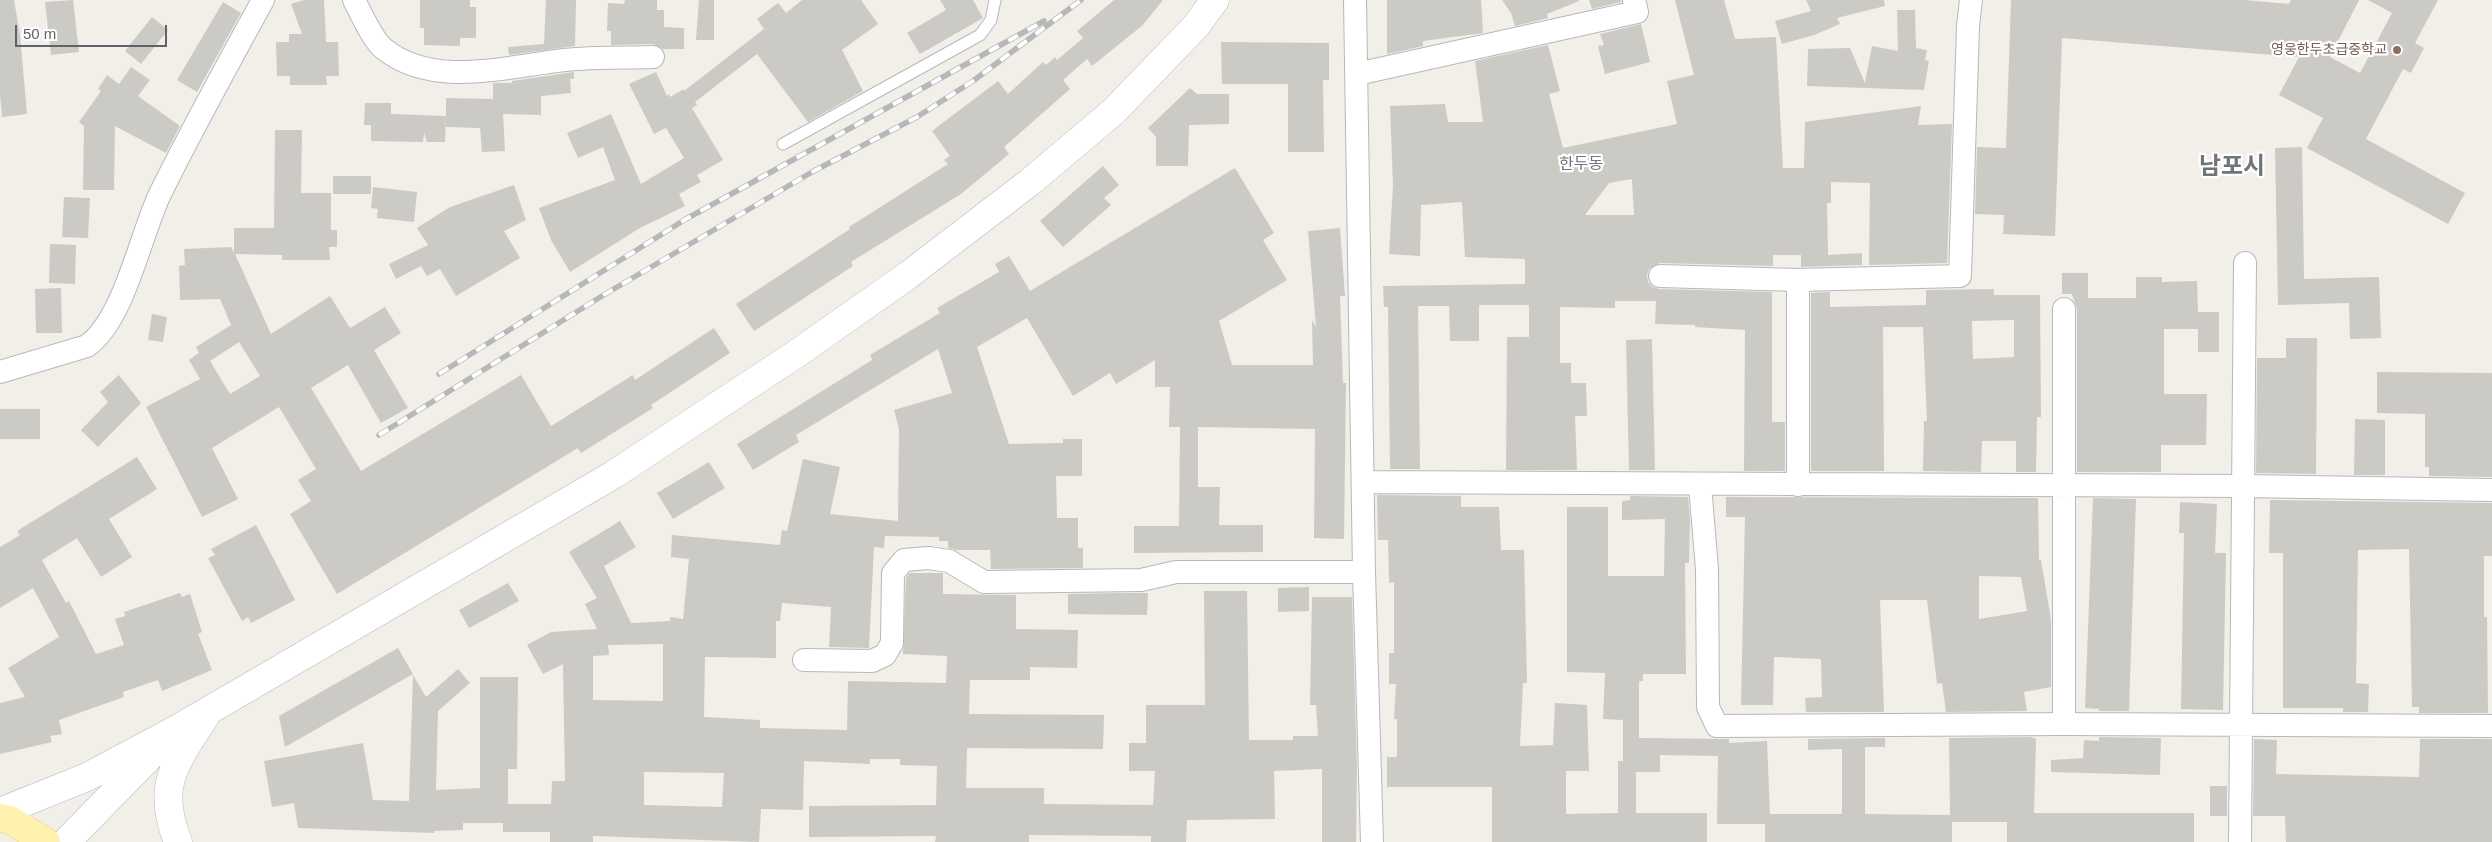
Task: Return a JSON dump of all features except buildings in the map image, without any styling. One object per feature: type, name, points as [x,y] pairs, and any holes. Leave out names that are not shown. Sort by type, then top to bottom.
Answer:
[{"type":"main road","points":[[0,812],[28,803],[88,778],[176,729],[613,475],[799,352],[907,276],[1030,182],[1113,112],[1196,26],[1215,0]]},
{"type":"main road","points":[[178,842],[170,820],[168,792],[175,764],[209,710]]},
{"type":"main road","points":[[66,842],[176,729]]},
{"type":"main road","points":[[18,829],[46,842]]},
{"type":"street","points":[[0,372],[88,346],[99,338],[117,306],[159,197],[262,0]]},
{"type":"street","points":[[354,0],[382,48],[405,61],[442,71],[478,72],[567,60],[653,57]]},
{"type":"street","points":[[1355,0],[1364,572],[1372,842]]},
{"type":"street","points":[[1357,74],[1636,12],[1634,0]]},
{"type":"street","points":[[1660,276],[1798,280],[1960,276],[1968,26],[1971,0]]},
{"type":"street","points":[[2240,842],[2245,263]]},
{"type":"street","points":[[1798,280],[1798,484]]},
{"type":"street","points":[[2064,309],[2064,724]]},
{"type":"street","points":[[1363,482],[2064,484],[2492,490]]},
{"type":"street","points":[[1700,484],[1707,569],[1708,707],[1718,726],[2064,724],[2492,726]]},
{"type":"street","points":[[804,660],[872,662],[886,655],[892,643],[892,573],[904,560],[929,558],[949,561],[984,582],[1141,580],[1176,572],[1364,572]]},
{"type":"lane","points":[[783,144],[980,35],[991,20],[995,0]]},
{"type":"railway","points":[[379,435],[602,296],[812,172],[917,117],[973,81],[1081,0]]},
{"type":"railway","points":[[439,374],[686,219],[1044,21]]},
{"type":"place","name":"영웅한두초급중학교","points":[[2397,50]]},
{"type":"district","name":"한두동","points":[[1581,165]]},
{"type":"district","name":"남포시","points":[[2232,167]]}]
